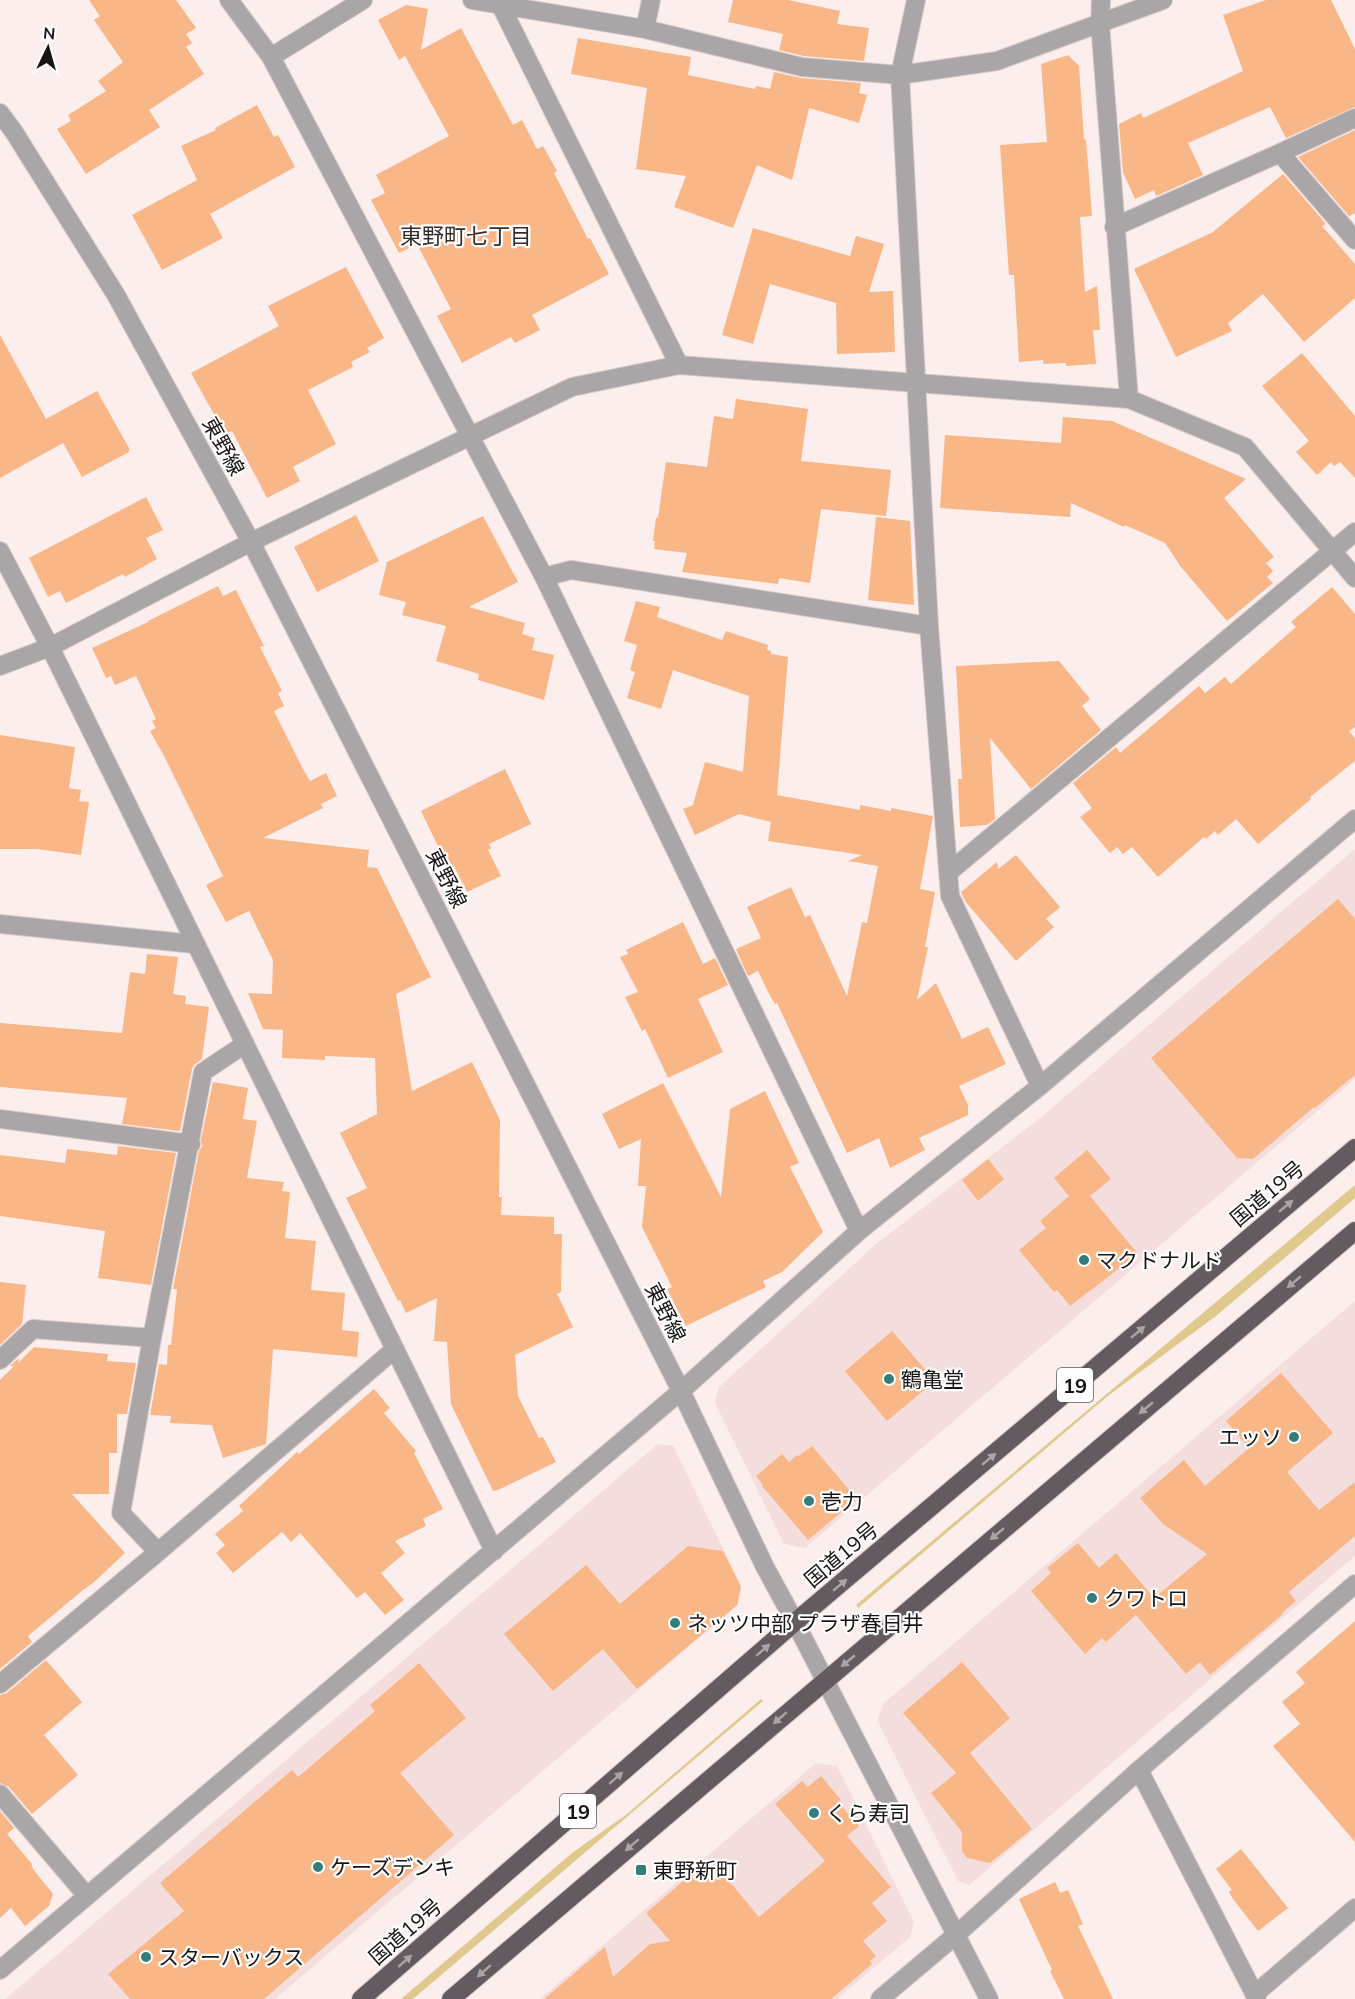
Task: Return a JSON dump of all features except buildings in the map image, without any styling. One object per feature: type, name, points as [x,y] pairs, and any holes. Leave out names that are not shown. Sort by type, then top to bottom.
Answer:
[{"type":"highway","name":"国道19号","points":[[361,1999],[795,1622],[1355,1148]]},
{"type":"highway","points":[[452,1999],[1355,1231]]},
{"type":"street","points":[[229,0],[271,57],[544,577],[859,1231]]},
{"type":"street","points":[[271,57],[363,0]]},
{"type":"street","points":[[472,0],[645,29],[802,67],[900,75],[997,61],[1163,0]]},
{"type":"street","points":[[645,29],[651,0]]},
{"type":"street","points":[[916,0],[900,75],[929,626],[950,896],[1040,1086]]},
{"type":"street","points":[[1101,0],[1100,24],[1114,227],[1129,399]]},
{"type":"street","points":[[501,6],[679,365]]},
{"type":"street","name":"東野線","points":[[0,113],[116,295],[251,542],[681,1391],[765,1567],[989,1999]]},
{"type":"street","points":[[1114,227],[1355,118]]},
{"type":"street","points":[[1281,153],[1355,240]]},
{"type":"street","points":[[0,666],[50,647],[251,542],[572,387],[679,365],[1129,399],[1245,447],[1355,578]]},
{"type":"street","points":[[949,872],[1355,532]]},
{"type":"street","points":[[0,551],[50,647],[494,1551]]},
{"type":"street","points":[[544,577],[571,570],[929,626]]},
{"type":"street","points":[[0,1970],[681,1391],[859,1231],[1040,1086],[1355,819]]},
{"type":"street","points":[[0,924],[194,944]]},
{"type":"street","points":[[158,1552],[121,1513],[203,1072],[245,1044]]},
{"type":"street","points":[[0,1119],[191,1144]]},
{"type":"street","points":[[0,1360],[33,1329],[152,1338]]},
{"type":"street","points":[[0,1684],[395,1349]]},
{"type":"street","points":[[880,1999],[957,1934],[1139,1770],[1355,1584]]},
{"type":"street","points":[[1139,1770],[1256,1997],[1355,1908]]},
{"type":"street","points":[[0,1794],[87,1896]]},
{"type":"shaded area","points":[[1355,849],[1355,1079],[805,1548],[784,1544],[715,1403],[719,1387],[876,1244],[1040,1118]]},
{"type":"shaded area","points":[[1355,1185],[1355,1198],[1216,1316],[1109,1395],[858,1608],[856,1605]]},
{"type":"shaded area","points":[[1355,1301],[1355,1556],[969,1885],[958,1881],[877,1720],[884,1703]]},
{"type":"shaded area","points":[[658,1444],[673,1446],[741,1585],[738,1605],[275,1999],[5,1999]]},
{"type":"shaded area","points":[[761,1699],[763,1701],[413,1999],[401,1999],[572,1853],[627,1814]]},
{"type":"shaded area","points":[[816,1763],[837,1766],[914,1922],[910,1937],[837,1999],[540,1999]]},
{"type":"place","name":"マクドナルド","points":[[1084,1260]]},
{"type":"place","name":"鶴亀堂","points":[[889,1379]]},
{"type":"place","name":"エッソ","points":[[1294,1437]]},
{"type":"place","name":"壱力","points":[[809,1501]]},
{"type":"place","name":"クワトロ","points":[[1092,1598]]},
{"type":"place","name":"ネッツ中部 プラザ春日井","points":[[675,1623]]},
{"type":"place","name":"くら寿司","points":[[814,1813]]},
{"type":"place","name":"ケーズデンキ","points":[[318,1867]]},
{"type":"place","name":"東野新町","points":[[641,1870]]},
{"type":"place","name":"スターバックス","points":[[146,1957]]},
{"type":"district","name":"東野町七丁目","points":[[466,236]]}]
